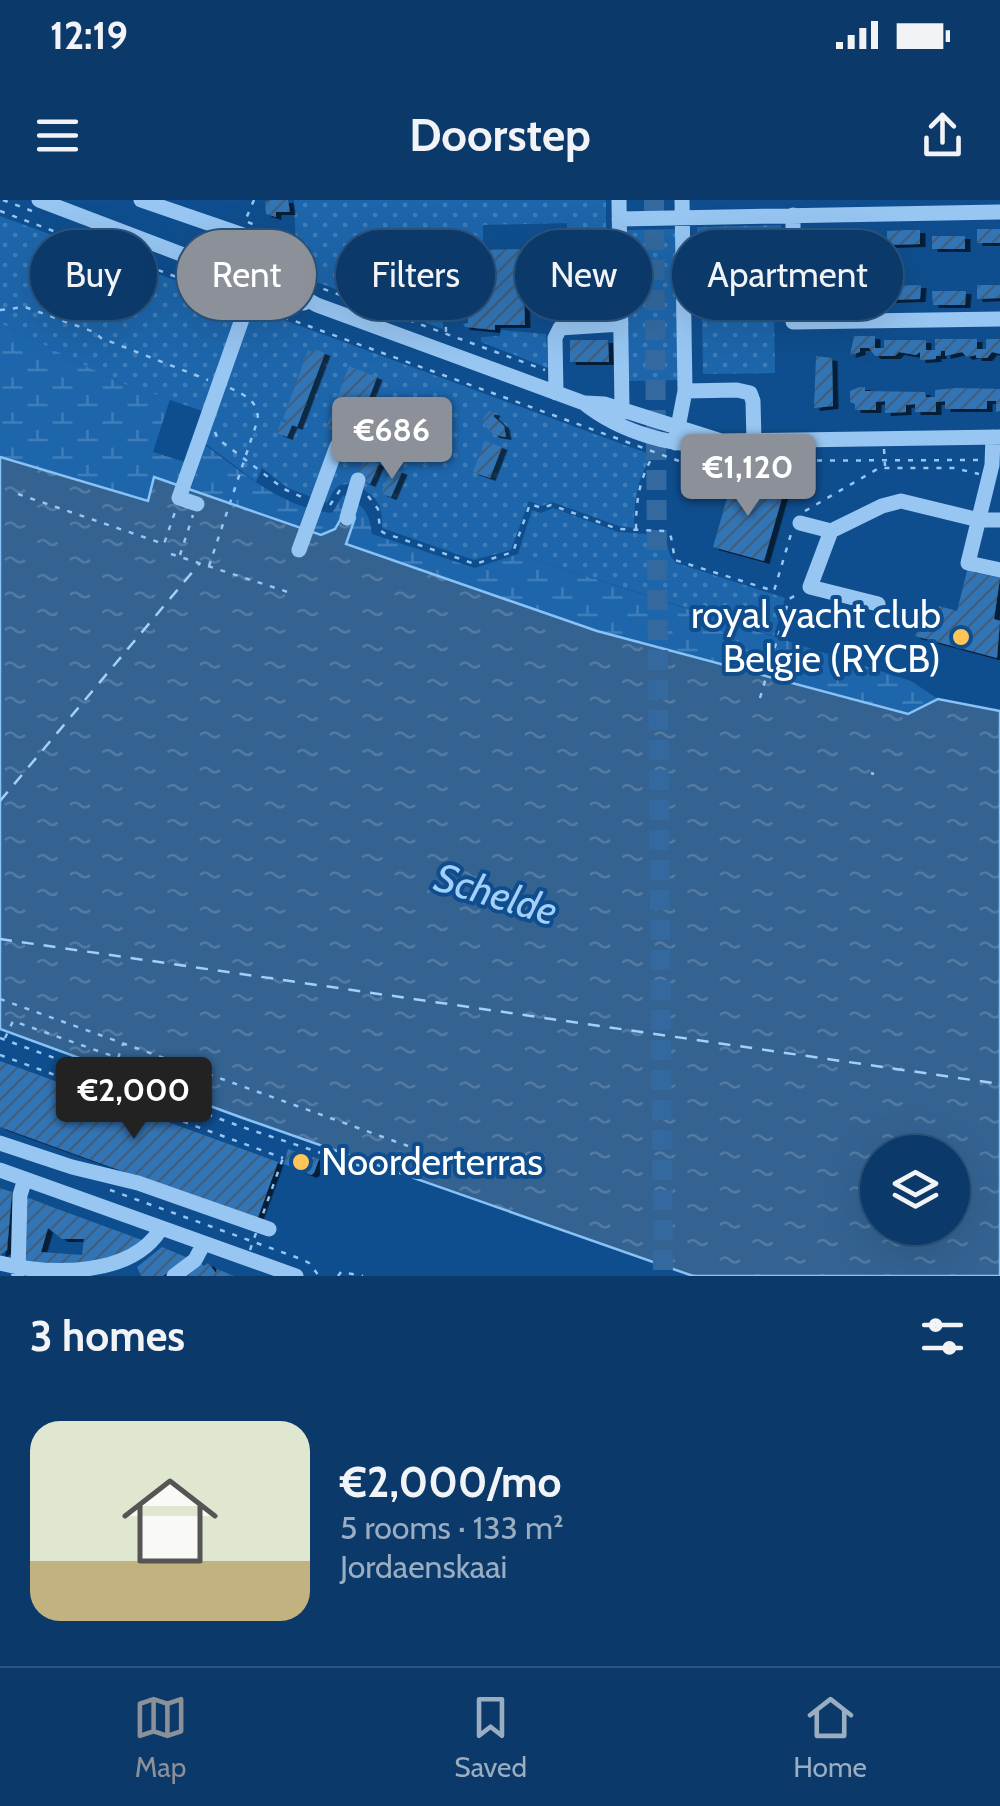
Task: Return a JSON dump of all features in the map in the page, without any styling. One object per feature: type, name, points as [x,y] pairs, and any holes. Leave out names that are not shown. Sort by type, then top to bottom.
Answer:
[{"type":"street","points":[[39,200],[64,204],[177,251]]},
{"type":"street","points":[[142,200],[230,230]]},
{"type":"street","points":[[618,200],[619,416]]},
{"type":"street","points":[[672,437],[685,391],[682,200]]},
{"type":"street","points":[[619,219],[793,216],[834,207],[1000,212]]},
{"type":"street","points":[[793,216],[793,322],[1000,319]]},
{"type":"street","points":[[316,305],[584,403],[604,404],[619,416],[672,437],[720,441],[997,437],[993,474],[968,562],[1000,570]]},
{"type":"street","points":[[197,504],[180,498],[219,384],[253,320]]},
{"type":"street","points":[[556,393],[555,338],[560,328],[621,324]]},
{"type":"street","points":[[685,391],[744,390],[750,394],[754,401],[754,441]]},
{"type":"street","points":[[299,550],[337,446]]},
{"type":"street","points":[[347,518],[357,484]]},
{"type":"street","points":[[878,604],[810,587],[832,531],[858,516],[900,502],[979,520],[1000,520]]},
{"type":"street","points":[[796,524],[832,531]]},
{"type":"street","points":[[0,1142],[72,1167],[138,1182],[268,1229]]},
{"type":"street","points":[[0,1170],[269,1272],[296,1276],[301,1259]]},
{"type":"street","points":[[26,1179],[20,1195],[12,1269],[56,1274],[134,1269],[160,1230]]},
{"type":"street","points":[[174,1276],[195,1260],[203,1245]]},
{"type":"path","points":[[254,200],[245,221],[266,230]]},
{"type":"path","points":[[0,310],[25,307],[249,397],[257,407],[258,419],[209,566]]},
{"type":"path","points":[[408,320],[556,374]]},
{"type":"path","points":[[446,320],[446,334]]},
{"type":"path","points":[[215,428],[218,439],[288,491],[329,506],[338,489],[357,484],[374,502],[384,534],[476,564],[514,552],[530,504],[542,508],[551,505],[618,529],[666,531],[675,560],[774,591],[796,524],[885,467],[954,468],[993,474]]},
{"type":"path","points":[[636,530],[636,499],[642,474],[672,437]]},
{"type":"path","points":[[884,438],[885,467]]},
{"type":"path","points":[[18,494],[164,544],[180,498]]},
{"type":"path","points":[[179,557],[197,504]]},
{"type":"path","points":[[171,554],[291,592]]},
{"type":"path","points":[[760,698],[789,599],[810,587]]},
{"type":"path","points":[[0,999],[408,1146]]},
{"type":"path","points":[[122,1044],[118,1058],[12,1021],[2,1039],[391,1176]]},
{"type":"path","points":[[0,1054],[283,1158],[250,1250]]},
{"type":"path","points":[[184,1217],[301,1259],[319,1276]]},
{"type":"path","points":[[338,1276],[341,1272],[363,1276]]},
{"type":"green space","points":[[294,200],[606,200],[606,230],[567,230],[567,223],[483,225],[483,230],[336,230],[336,289],[316,282],[316,230],[295,230]]},
{"type":"green space","points":[[0,216],[38,230],[30,230],[30,320],[157,320],[157,274],[177,281],[177,320],[284,320],[652,455],[637,490],[634,528],[552,502],[542,506],[529,501],[511,550],[474,560],[382,528],[378,503],[359,487],[340,485],[327,503],[288,488],[262,468],[256,482],[205,443],[214,415],[118,382],[0,323]]},
{"type":"green space","points":[[781,225],[781,230],[697,230]]},
{"type":"green space","points":[[676,229],[672,230],[672,320],[677,320],[678,380],[629,381],[628,320],[652,320],[652,230],[627,230]]},
{"type":"green space","points":[[419,320],[443,320],[443,329]]},
{"type":"green space","points":[[702,320],[774,320],[775,373],[703,374]]},
{"type":"green space","points":[[0,323],[118,382],[170,399],[153,452],[185,462],[178,484],[148,502],[0,457]]},
{"type":"green space","points":[[500,330],[546,334],[548,368],[481,342],[481,337],[500,336]]},
{"type":"green space","points":[[205,445],[264,488],[297,504],[332,513],[343,495],[367,514],[372,534],[475,568],[518,554],[911,681],[938,699],[908,714],[597,631],[346,544],[355,518],[349,505],[335,529],[321,535],[191,489]]},
{"type":"green space","points":[[553,508],[618,532],[664,535],[676,563],[785,598],[774,636],[518,554],[532,510],[541,513]]},
{"type":"water","name":"Schelde","points":[[0,457],[148,501],[154,477],[321,535],[335,529],[350,503],[355,518],[346,544],[597,631],[908,714],[938,699],[1000,711],[1000,1276],[693,1276],[0,1029]]},
{"type":"building","points":[[288,200],[290,212],[276,212],[276,217],[266,214],[265,202]]},
{"type":"building","points":[[977,229],[1000,229],[1000,243],[977,243]]},
{"type":"building","points":[[920,230],[920,244],[903,245],[903,231]]},
{"type":"building","points":[[932,236],[965,236],[965,249],[932,249]]},
{"type":"building","points":[[515,249],[515,320],[525,320],[525,325],[495,325],[495,330],[465,327],[463,324],[468,320],[495,320],[495,250]]},
{"type":"building","points":[[921,285],[920,299],[903,300],[903,286]]},
{"type":"building","points":[[977,285],[1000,285],[1000,298],[977,299]]},
{"type":"building","points":[[932,291],[966,291],[965,305],[933,305]]},
{"type":"building","points":[[854,336],[875,336],[875,348],[884,348],[884,340],[926,340],[926,350],[935,350],[935,339],[977,339],[977,349],[986,349],[986,339],[1000,339],[1000,354],[992,352],[987,358],[976,358],[962,352],[945,356],[945,351],[941,351],[936,359],[920,360],[920,352],[875,356],[869,348],[860,348],[860,352],[850,355]]},
{"type":"building","points":[[570,340],[608,340],[609,362],[570,362]]},
{"type":"building","points":[[308,350],[325,353],[297,427],[292,425],[287,437],[277,433],[281,421],[286,423],[283,419]]},
{"type":"building","points":[[816,356],[832,358],[833,406],[814,408]]},
{"type":"building","points":[[349,366],[377,377],[354,439],[326,428]]},
{"type":"building","points":[[865,387],[865,391],[925,392],[926,397],[935,397],[935,390],[1000,389],[1000,411],[996,412],[996,401],[987,401],[987,409],[945,409],[945,401],[936,402],[936,412],[915,412],[915,404],[906,405],[906,412],[885,413],[885,401],[876,402],[876,410],[855,410],[850,391]]},
{"type":"building","points":[[489,411],[504,426],[506,437],[494,435],[485,426],[483,419]]},
{"type":"building","points":[[485,441],[502,447],[490,478],[473,472]]},
{"type":"building","points":[[366,457],[379,464],[370,484],[356,478]]},
{"type":"building","points":[[392,468],[402,472],[391,497],[381,493]]},
{"type":"building","points":[[733,477],[784,491],[764,561],[713,547]]},
{"type":"building","points":[[969,563],[975,565],[973,572],[1000,578],[994,619],[1000,621],[997,658],[915,636],[921,621],[934,624],[939,606],[957,611]]},
{"type":"building","points":[[0,1061],[278,1162],[257,1220],[0,1127]]},
{"type":"building","name":"Noorderterras","points":[[288,1149],[319,1159],[314,1173],[284,1164]]},
{"type":"building","points":[[0,1188],[12,1192],[7,1250],[0,1255]]},
{"type":"building","points":[[29,1198],[142,1240],[136,1250],[68,1268],[25,1263]],"holes":[[[48,1228],[62,1239],[84,1239],[82,1255],[41,1252]]]},
{"type":"building","points":[[162,1247],[188,1258],[163,1276],[141,1276],[137,1267]]},
{"type":"building","points":[[200,1263],[208,1263],[216,1273],[217,1269],[234,1276],[188,1276]]},
{"type":"ferry route","points":[[0,801],[200,563]]},
{"type":"ferry route","points":[[0,939],[1000,1084]]},
{"type":"tunnel","points":[[654,200],[663,1276]]},
{"type":"place","name":"royal yacht club Belgie (RYCB)","points":[[961,637]]},
{"type":"place","name":"Noorderterras","points":[[301,1162]]}]
